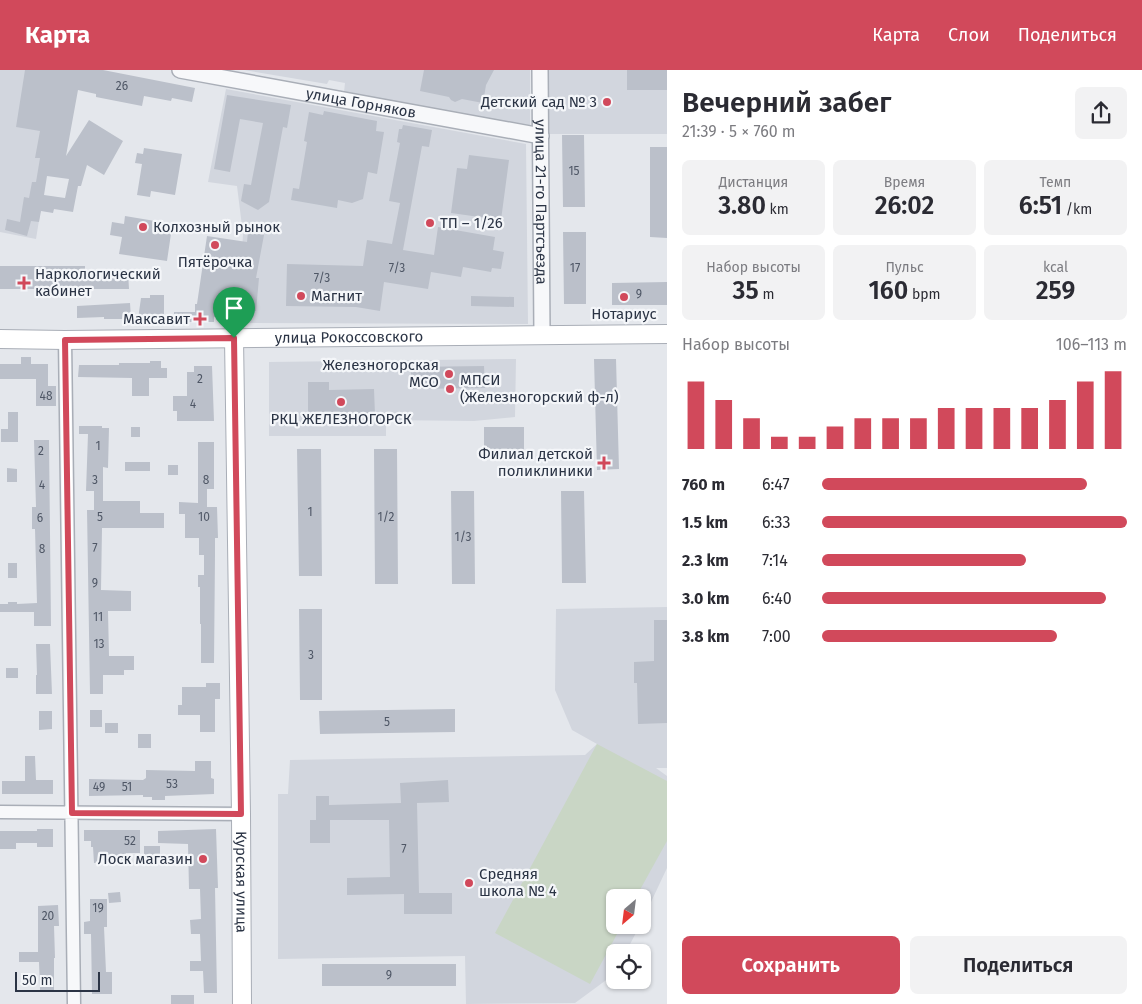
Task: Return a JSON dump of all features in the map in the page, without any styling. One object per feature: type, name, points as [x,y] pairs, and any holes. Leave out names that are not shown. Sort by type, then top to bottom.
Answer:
[{"type":"main road","name":"улица Рокоссовского","points":[[0,339],[667,334]]},
{"type":"main road","name":"Курская улица","points":[[234,338],[242,1004]]},
{"type":"street","name":"улица Горняков","points":[[180,70],[541,136]]},
{"type":"street","name":"улица 21-го Партсъезда","points":[[540,70],[542,334]]},
{"type":"street","points":[[65,340],[74,1004]]},
{"type":"street","points":[[0,812],[241,814]]},
{"type":"shaded area","points":[[0,70],[63,70],[36,239],[0,232]]},
{"type":"shaded area","points":[[244,70],[530,70],[530,126],[344,92],[345,83],[329,80],[327,84]]},
{"type":"shaded area","name":"Детский сад № 3","points":[[546,70],[667,70],[667,134],[546,134]]},
{"type":"shaded area","points":[[226,89],[526,144],[528,324],[238,323],[243,234],[237,186],[208,182]]},
{"type":"shaded area","points":[[516,359],[515,417],[474,421],[386,420],[386,436],[269,436],[269,362]]},
{"type":"shaded area","name":"Средняя школа № 4","points":[[667,607],[667,768],[656,768],[667,776],[667,868],[651,902],[651,889],[606,889],[606,934],[635,934],[630,944],[606,944],[606,980],[575,1003],[466,1004],[465,956],[278,959],[278,794],[288,794],[290,760],[585,755],[597,744],[572,730],[555,690],[556,609]]},
{"type":"green space","points":[[597,744],[667,781],[667,841],[640,889],[606,889],[606,934],[617,934],[612,944],[606,944],[606,954],[590,984],[495,933]]},
{"type":"building","points":[[25,70],[103,70],[195,88],[192,102],[172,98],[171,101],[144,96],[142,106],[96,97],[96,94],[78,90],[66,156],[89,120],[123,141],[104,175],[87,165],[81,186],[78,186],[73,212],[54,209],[53,213],[41,211],[39,222],[31,221],[27,236],[5,230],[7,219],[20,222],[24,197],[29,198],[32,182],[36,182],[40,158],[35,158],[40,131],[16,127]],"holes":[[[47,176],[69,179],[65,198],[44,195]]]},
{"type":"building","points":[[424,70],[494,70],[486,85],[483,103],[462,99],[455,102],[449,97],[420,91]]},
{"type":"building","points":[[627,70],[667,70],[667,90],[627,90]]},
{"type":"building","points":[[227,95],[291,105],[287,128],[283,127],[269,202],[258,210],[241,201],[244,184],[251,185],[263,123],[240,119],[230,172],[214,169]]},
{"type":"building","points":[[324,111],[377,121],[376,131],[384,132],[377,174],[368,172],[363,199],[352,203],[338,200],[337,208],[291,200],[293,188],[299,189],[307,142],[304,141],[309,112],[323,115]]},
{"type":"building","points":[[403,125],[432,130],[429,147],[422,146],[403,250],[434,255],[438,227],[495,237],[493,250],[504,252],[501,269],[492,268],[491,272],[463,267],[461,277],[431,272],[428,289],[384,282],[380,311],[356,307],[286,306],[287,264],[363,266],[367,240],[392,244],[400,203],[389,201],[400,143],[397,142],[399,129],[402,129]]},
{"type":"building","points":[[562,135],[584,135],[585,207],[563,207]]},
{"type":"building","points":[[650,147],[667,147],[667,238],[650,237]]},
{"type":"building","points":[[144,148],[182,154],[175,195],[151,191],[150,197],[137,195],[142,164],[135,163],[137,153],[143,154]]},
{"type":"building","points":[[469,155],[509,160],[501,220],[451,213],[457,168],[467,169]]},
{"type":"building","points":[[125,216],[161,222],[160,225],[172,227],[167,261],[119,254],[122,237],[110,235],[112,222],[124,224]]},
{"type":"building","points":[[248,232],[264,235],[256,278],[259,278],[256,311],[236,310],[236,317],[214,317],[214,322],[174,322],[174,312],[195,312],[207,236],[247,242]]},
{"type":"building","points":[[563,232],[586,232],[586,304],[564,304]]},
{"type":"building","points":[[0,266],[85,266],[85,280],[106,279],[106,273],[128,272],[129,289],[0,289]]},
{"type":"building","points":[[667,282],[667,305],[612,305],[612,283]]},
{"type":"building","points":[[150,295],[164,295],[164,318],[138,319],[141,298],[150,298]]},
{"type":"building","points":[[471,296],[514,297],[514,307],[471,306]]},
{"type":"building","points":[[130,303],[131,319],[77,318],[77,306]]},
{"type":"building","points":[[21,357],[31,357],[31,364],[48,364],[48,386],[56,386],[56,406],[36,406],[36,379],[0,379],[0,364],[21,364]]},
{"type":"building","points":[[594,359],[616,359],[619,469],[597,470]]},
{"type":"building","points":[[150,361],[161,361],[161,368],[167,368],[167,378],[149,378],[149,396],[132,396],[132,378],[78,377],[79,365],[119,365],[119,363],[150,363]]},
{"type":"building","points":[[194,366],[212,366],[214,421],[177,421],[177,411],[173,411],[173,396],[187,396],[187,372],[194,372]]},
{"type":"building","points":[[484,366],[485,388],[411,389],[411,367]]},
{"type":"building","name":"РКЦ ЖЕЛЕЗНОГОРСК","points":[[308,382],[329,382],[329,390],[374,389],[375,415],[329,415],[329,420],[308,420]]},
{"type":"building","points":[[8,412],[18,412],[18,442],[1,442],[1,429],[8,429]]},
{"type":"building","points":[[79,426],[102,426],[102,428],[109,428],[108,468],[103,467],[103,501],[140,501],[140,513],[164,513],[164,528],[102,528],[101,590],[131,591],[131,611],[108,611],[109,656],[134,656],[134,670],[124,670],[124,675],[103,675],[103,694],[90,694],[87,510],[94,510],[94,491],[86,491],[88,434],[79,434]]},
{"type":"building","points":[[131,427],[140,427],[140,437],[131,437]]},
{"type":"building","points":[[484,427],[524,427],[524,452],[484,452]]},
{"type":"building","points":[[34,440],[49,440],[51,626],[34,626],[34,612],[0,612],[0,604],[8,604],[8,602],[17,602],[17,604],[37,603],[35,529],[32,529],[32,507],[36,507]]},
{"type":"building","points":[[198,442],[214,442],[214,489],[207,489],[207,507],[217,507],[218,538],[215,538],[214,663],[201,663],[200,587],[198,587],[198,575],[204,575],[204,555],[199,555],[199,538],[185,538],[185,514],[179,514],[179,502],[198,503]]},
{"type":"building","points":[[297,449],[321,449],[322,576],[299,576]]},
{"type":"building","points":[[374,449],[397,449],[398,584],[375,584]]},
{"type":"building","points":[[125,462],[150,462],[150,471],[125,471]]},
{"type":"building","points":[[168,465],[178,465],[178,475],[168,475]]},
{"type":"building","points":[[7,468],[17,469],[17,482],[7,482]]},
{"type":"building","points":[[451,491],[474,491],[475,584],[452,584]]},
{"type":"building","points":[[561,491],[584,491],[586,583],[562,583]]},
{"type":"building","points":[[8,563],[17,563],[17,578],[8,578]]},
{"type":"building","points":[[299,609],[322,609],[322,700],[300,700]]},
{"type":"building","points":[[654,620],[667,620],[667,723],[638,724],[637,683],[634,683],[634,662],[654,661]]},
{"type":"building","points":[[36,644],[50,644],[52,694],[36,694]]},
{"type":"building","points":[[6,668],[18,668],[18,678],[6,678]]},
{"type":"building","points":[[206,683],[220,683],[220,699],[215,699],[215,732],[200,732],[200,715],[178,715],[178,705],[182,705],[182,687],[206,687]]},
{"type":"building","points":[[455,709],[455,732],[320,734],[319,711]]},
{"type":"building","points":[[90,710],[102,710],[102,727],[90,727]]},
{"type":"building","points":[[39,711],[52,711],[52,729],[39,730]]},
{"type":"building","points":[[105,723],[118,723],[118,733],[105,733]]},
{"type":"building","points":[[138,734],[151,734],[151,748],[138,748]]},
{"type":"building","points":[[25,756],[35,756],[36,780],[53,780],[53,794],[2,794],[2,781],[25,781]]},
{"type":"building","points":[[195,761],[211,761],[211,778],[214,779],[214,794],[165,796],[165,800],[152,800],[152,797],[143,797],[143,795],[89,796],[89,779],[143,780],[146,778],[146,770],[195,771]]},
{"type":"building","points":[[448,780],[449,802],[417,803],[419,893],[452,893],[452,914],[404,914],[404,894],[347,895],[347,878],[390,877],[389,820],[330,820],[330,843],[310,843],[310,820],[316,820],[316,796],[329,796],[329,805],[401,803],[400,783]]},
{"type":"building","points":[[37,829],[53,829],[53,847],[37,847],[37,843],[16,843],[16,849],[0,849],[0,831],[37,831]]},
{"type":"building","points":[[216,829],[218,888],[215,888],[217,993],[204,993],[203,971],[190,971],[190,961],[201,961],[200,934],[191,934],[190,920],[201,919],[200,889],[189,889],[188,844],[158,843],[158,831]]},
{"type":"building","points":[[84,830],[140,830],[140,853],[126,853],[126,862],[94,863],[93,847],[91,847],[91,841],[84,841]]},
{"type":"building","points":[[144,846],[160,846],[160,856],[144,855]]},
{"type":"building","points":[[120,892],[121,902],[109,903],[108,893]]},
{"type":"building","points":[[90,899],[107,899],[107,927],[104,927],[106,972],[112,972],[112,994],[92,994],[91,934],[84,934],[84,922],[90,921]]},
{"type":"building","points":[[58,905],[59,926],[54,926],[54,990],[40,990],[39,962],[19,962],[19,952],[38,952],[38,906]]},
{"type":"building","points":[[322,964],[456,964],[456,986],[322,986]]},
{"type":"building","points":[[171,995],[194,995],[194,1004],[171,1004]]},
{"type":"place","name":"Детский сад № 3","points":[[607,102]]},
{"type":"place","name":"ТП – 1/26","points":[[430,223]]},
{"type":"place","name":"Колхозный рынок","points":[[143,227]]},
{"type":"place","name":"Пятёрочка","points":[[215,245]]},
{"type":"place","name":"Наркологический кабинет","points":[[24,283]]},
{"type":"place","name":"Магнит","points":[[301,296]]},
{"type":"place","name":"Нотариус","points":[[624,297]]},
{"type":"place","name":"Максавит","points":[[200,319]]},
{"type":"place","name":"Железногорская МСО","points":[[449,374]]},
{"type":"place","name":"МПСИ (Железногорский ф-л)","points":[[450,389]]},
{"type":"place","name":"РКЦ ЖЕЛЕЗНОГОРСК","points":[[341,402]]},
{"type":"place","name":"Филиал детской поликлиники","points":[[604,463]]},
{"type":"place","name":"Лоск магазин","points":[[203,859]]},
{"type":"place","name":"Средняя школа № 4","points":[[469,883]]},
{"type":"route","points":[[234,338],[241,814],[72,813],[65,340],[234,338]]}]
